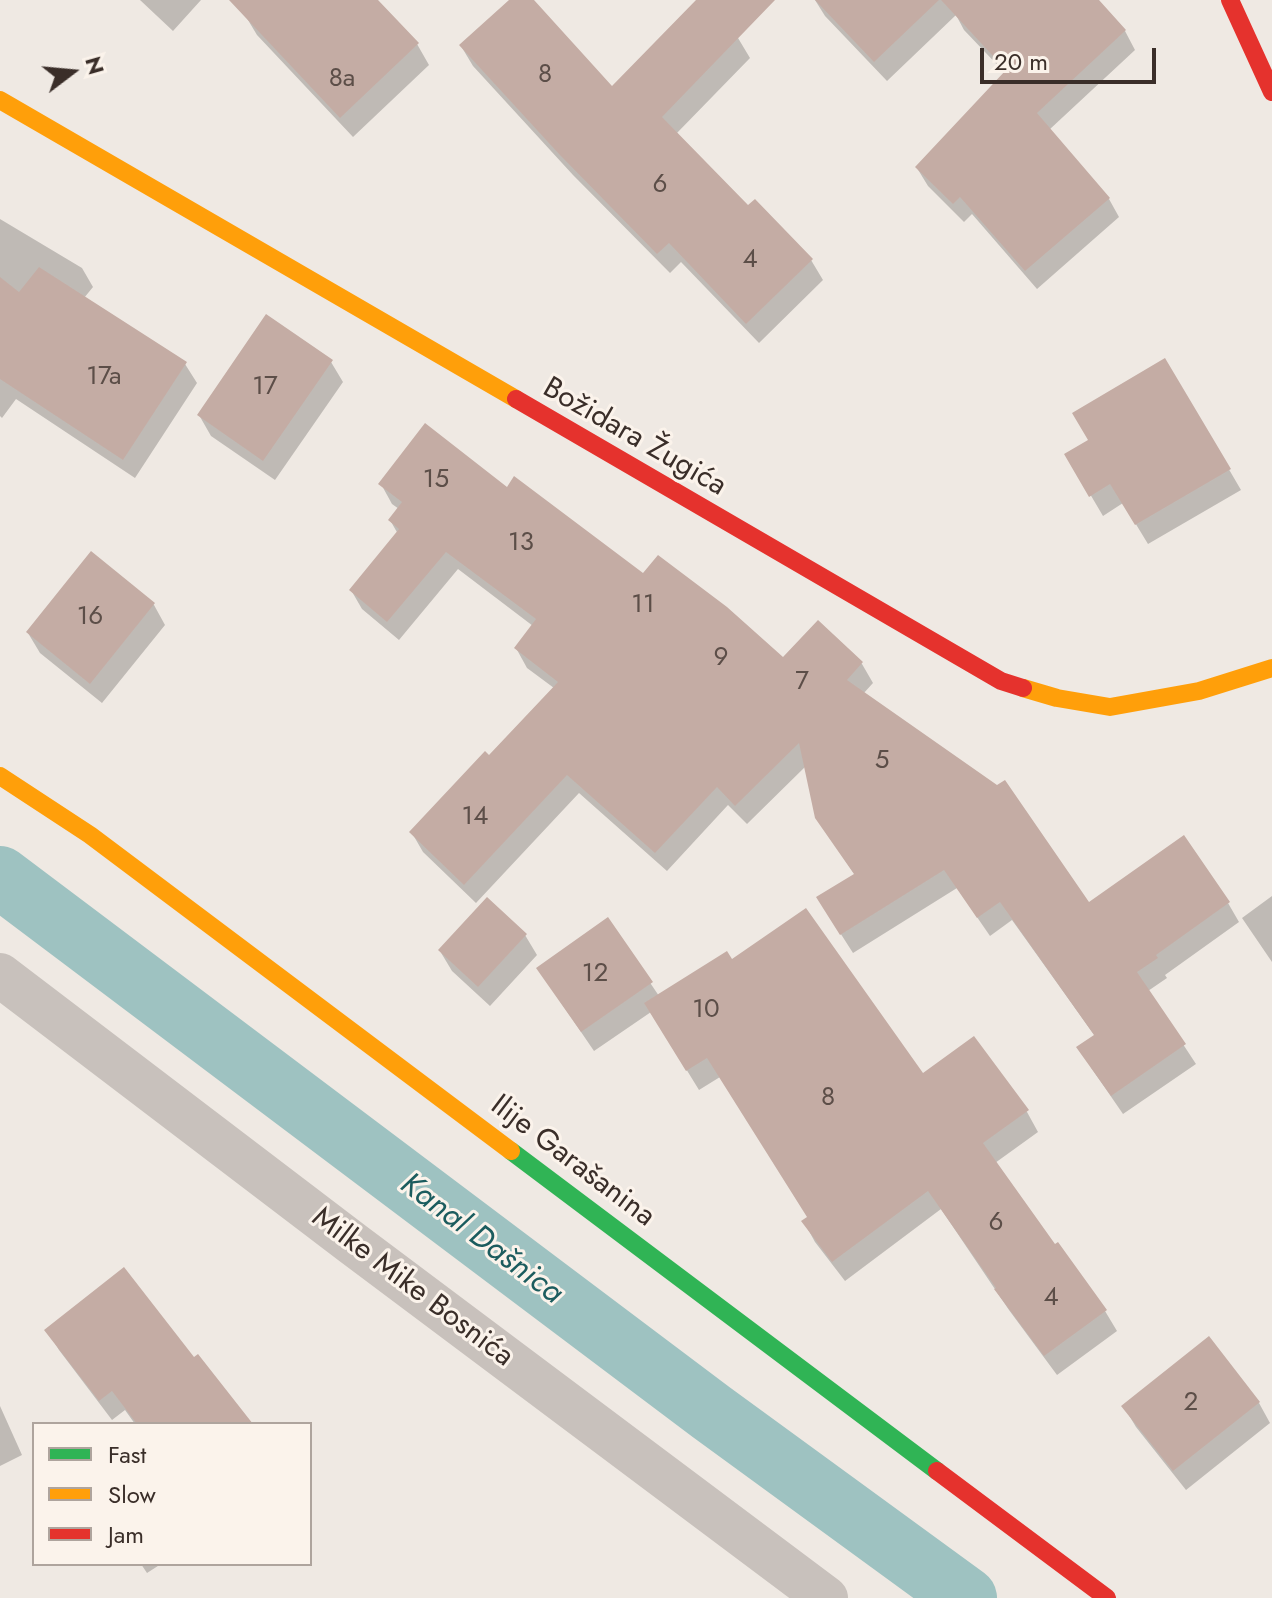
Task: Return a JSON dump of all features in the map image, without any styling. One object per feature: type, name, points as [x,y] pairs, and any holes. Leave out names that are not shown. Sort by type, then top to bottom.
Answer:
[{"type":"street","points":[[1230,0],[1272,92]]},
{"type":"street","name":"Božidara Žugića","points":[[0,100],[1001,681],[1057,698],[1110,707],[1199,691],[1272,668]]},
{"type":"street","name":"Ilije Garašanina","points":[[0,776],[90,835],[1107,1598]]},
{"type":"street","name":"Milke Mike Bosnića","points":[[0,975],[826,1598]]},
{"type":"building","points":[[229,0],[378,0],[419,43],[340,118]]},
{"type":"building","points":[[509,0],[534,0],[612,86],[696,0],[775,0],[662,117],[748,205],[755,199],[813,259],[746,324],[669,243],[657,254],[459,45]]},
{"type":"building","points":[[815,0],[939,0],[874,62]]},
{"type":"building","points":[[941,0],[1099,0],[1126,30],[1037,113],[1110,198],[1025,271],[960,197],[953,204],[915,167],[1006,70]]},
{"type":"building","points":[[39,267],[187,362],[123,460],[0,379],[0,277],[19,292]]},
{"type":"building","points":[[266,314],[333,360],[263,461],[197,415]]},
{"type":"building","points":[[1165,358],[1231,469],[1135,525],[1110,484],[1089,497],[1064,454],[1088,440],[1072,413]]},
{"type":"building","points":[[425,423],[507,487],[514,476],[643,573],[658,555],[727,607],[783,657],[818,620],[863,662],[847,680],[997,785],[1005,780],[1089,902],[1184,835],[1230,902],[1137,972],[1186,1044],[1111,1096],[1076,1047],[1094,1035],[1000,902],[977,918],[944,870],[840,935],[816,897],[854,874],[815,818],[799,743],[735,806],[717,787],[655,853],[567,775],[464,885],[409,832],[485,751],[489,755],[558,682],[514,648],[536,619],[446,552],[387,622],[349,590],[399,529],[388,520],[402,502],[378,484]]},
{"type":"building","points":[[91,551],[155,603],[90,684],[26,632]]},
{"type":"building","points":[[487,897],[527,934],[478,987],[438,950]]},
{"type":"building","points":[[806,908],[923,1073],[974,1036],[1029,1110],[983,1143],[1055,1244],[1058,1242],[1107,1310],[1044,1356],[928,1191],[832,1262],[801,1221],[807,1217],[707,1058],[686,1071],[644,1003],[727,951],[732,959]]},
{"type":"building","points":[[608,917],[653,982],[581,1032],[536,968]]},
{"type":"building","points":[[124,1267],[194,1357],[198,1354],[251,1422],[135,1422],[112,1391],[99,1401],[44,1330]]},
{"type":"building","points":[[1209,1336],[1260,1402],[1173,1471],[1121,1406]]},
{"type":"waterway","name":"Kanal Dašnica","points":[[0,877],[711,1412],[966,1598]]},
{"type":"traffic: fast","points":[[511,1151],[937,1471]]},
{"type":"traffic: slow","points":[[0,100],[516,399]]},
{"type":"traffic: slow","points":[[1023,688],[1057,698],[1110,707],[1199,691],[1272,668]]},
{"type":"traffic: slow","points":[[0,776],[90,835],[511,1151]]},
{"type":"traffic: jam","points":[[1230,0],[1272,92]]},
{"type":"traffic: jam","points":[[516,399],[1001,681],[1023,688]]},
{"type":"traffic: jam","points":[[937,1471],[1107,1598]]}]
